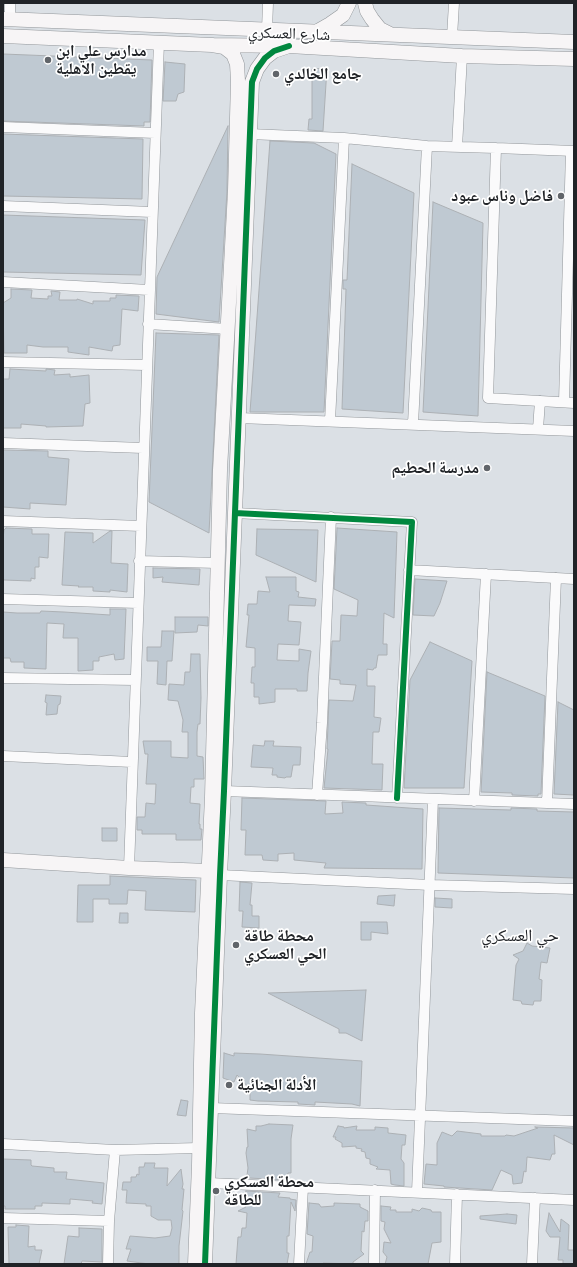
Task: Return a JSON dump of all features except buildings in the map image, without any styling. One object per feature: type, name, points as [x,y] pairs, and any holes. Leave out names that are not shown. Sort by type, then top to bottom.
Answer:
[{"type":"street","points":[[6,19],[10,3]]},
{"type":"street","points":[[267,30],[268,3]]},
{"type":"street","points":[[315,32],[343,15],[349,3]]},
{"type":"street","points":[[365,3],[372,20],[380,29],[391,35]]},
{"type":"street","points":[[452,37],[454,3]]},
{"type":"street","name":"شارع العسكري","points":[[6,19],[569,42]]},
{"type":"street","points":[[62,38],[66,36],[69,28],[64,22]]},
{"type":"street","points":[[95,40],[90,33],[93,25],[97,23]]},
{"type":"street","name":"شارع العسكري","points":[[3,36],[212,45],[289,46],[462,56],[567,59]]},
{"type":"street","points":[[128,868],[159,42]]},
{"type":"street","points":[[567,59],[565,57],[568,54],[569,49],[567,45],[569,42]]},
{"type":"street","points":[[200,1259],[199,1148],[202,1013],[214,873],[224,791],[249,134],[245,82],[233,54],[224,47],[212,45]]},
{"type":"street","points":[[200,1259],[209,1182],[214,873],[212,798],[220,470],[235,190],[245,82],[257,70],[265,58],[274,51],[289,46]]},
{"type":"street","points":[[457,147],[462,56]]},
{"type":"street","points":[[3,127],[155,133]]},
{"type":"street","points":[[249,134],[344,138],[427,146],[496,148],[572,151],[569,402],[488,398],[496,148]]},
{"type":"street","points":[[330,421],[344,138]]},
{"type":"street","points":[[413,424],[427,146]]},
{"type":"street","points":[[3,206],[152,212]]},
{"type":"street","points":[[3,282],[149,290]]},
{"type":"street","points":[[148,324],[228,329]]},
{"type":"street","points":[[3,362],[146,366]]},
{"type":"street","points":[[538,429],[540,401]]},
{"type":"street","points":[[239,418],[574,431]]},
{"type":"street","points":[[3,443],[143,448]]},
{"type":"street","points":[[235,513],[412,522],[397,798]]},
{"type":"street","points":[[317,794],[322,723],[331,517]]},
{"type":"street","points":[[3,521],[140,526]]},
{"type":"street","points":[[139,561],[218,563]]},
{"type":"street","points":[[409,570],[574,579]]},
{"type":"street","points":[[474,801],[486,574]]},
{"type":"street","points":[[547,804],[556,578]]},
{"type":"street","points":[[217,597],[222,602],[232,599]]},
{"type":"street","points":[[3,600],[138,603]]},
{"type":"street","points":[[216,624],[222,620],[231,624]]},
{"type":"street","points":[[3,678],[135,680]]},
{"type":"street","points":[[3,756],[132,762]]},
{"type":"street","points":[[224,791],[574,804]]},
{"type":"street","points":[[417,1192],[433,799]]},
{"type":"street","points":[[3,860],[430,885],[574,889]]},
{"type":"street","points":[[211,1108],[574,1121]]},
{"type":"street","points":[[3,1144],[114,1150],[199,1148]]},
{"type":"street","points":[[108,1264],[109,1221],[114,1150]]},
{"type":"street","points":[[209,1182],[574,1200]]},
{"type":"street","points":[[299,1264],[303,1187]]},
{"type":"street","points":[[374,1264],[376,1190]]},
{"type":"street","points":[[455,1264],[457,1194]]},
{"type":"street","points":[[532,1264],[535,1198]]},
{"type":"street","points":[[3,1218],[109,1221]]},
{"type":"cycle path","points":[[205,1264],[252,82],[257,69],[265,58],[274,51],[289,46]]},
{"type":"cycle path","points":[[235,513],[412,522],[397,798]]},
{"type":"place","name":"مدارس علي ابن يقطين الاهلية","points":[[48,60]]},
{"type":"place","name":"جامع الخالدي","points":[[276,74]]},
{"type":"place","name":"فاضل وناس عبود","points":[[561,196]]},
{"type":"place","name":"مدرسة الحطيم","points":[[487,468]]},
{"type":"place","name":"محطة طاقة الحي العسكري","points":[[236,945]]},
{"type":"place","name":"الأدلة الجنائية","points":[[229,1085]]},
{"type":"place","name":"محطة العسكري للطاقه","points":[[216,1191]]},
{"type":"district","name":"حي العسكري","points":[[520,936]]}]
